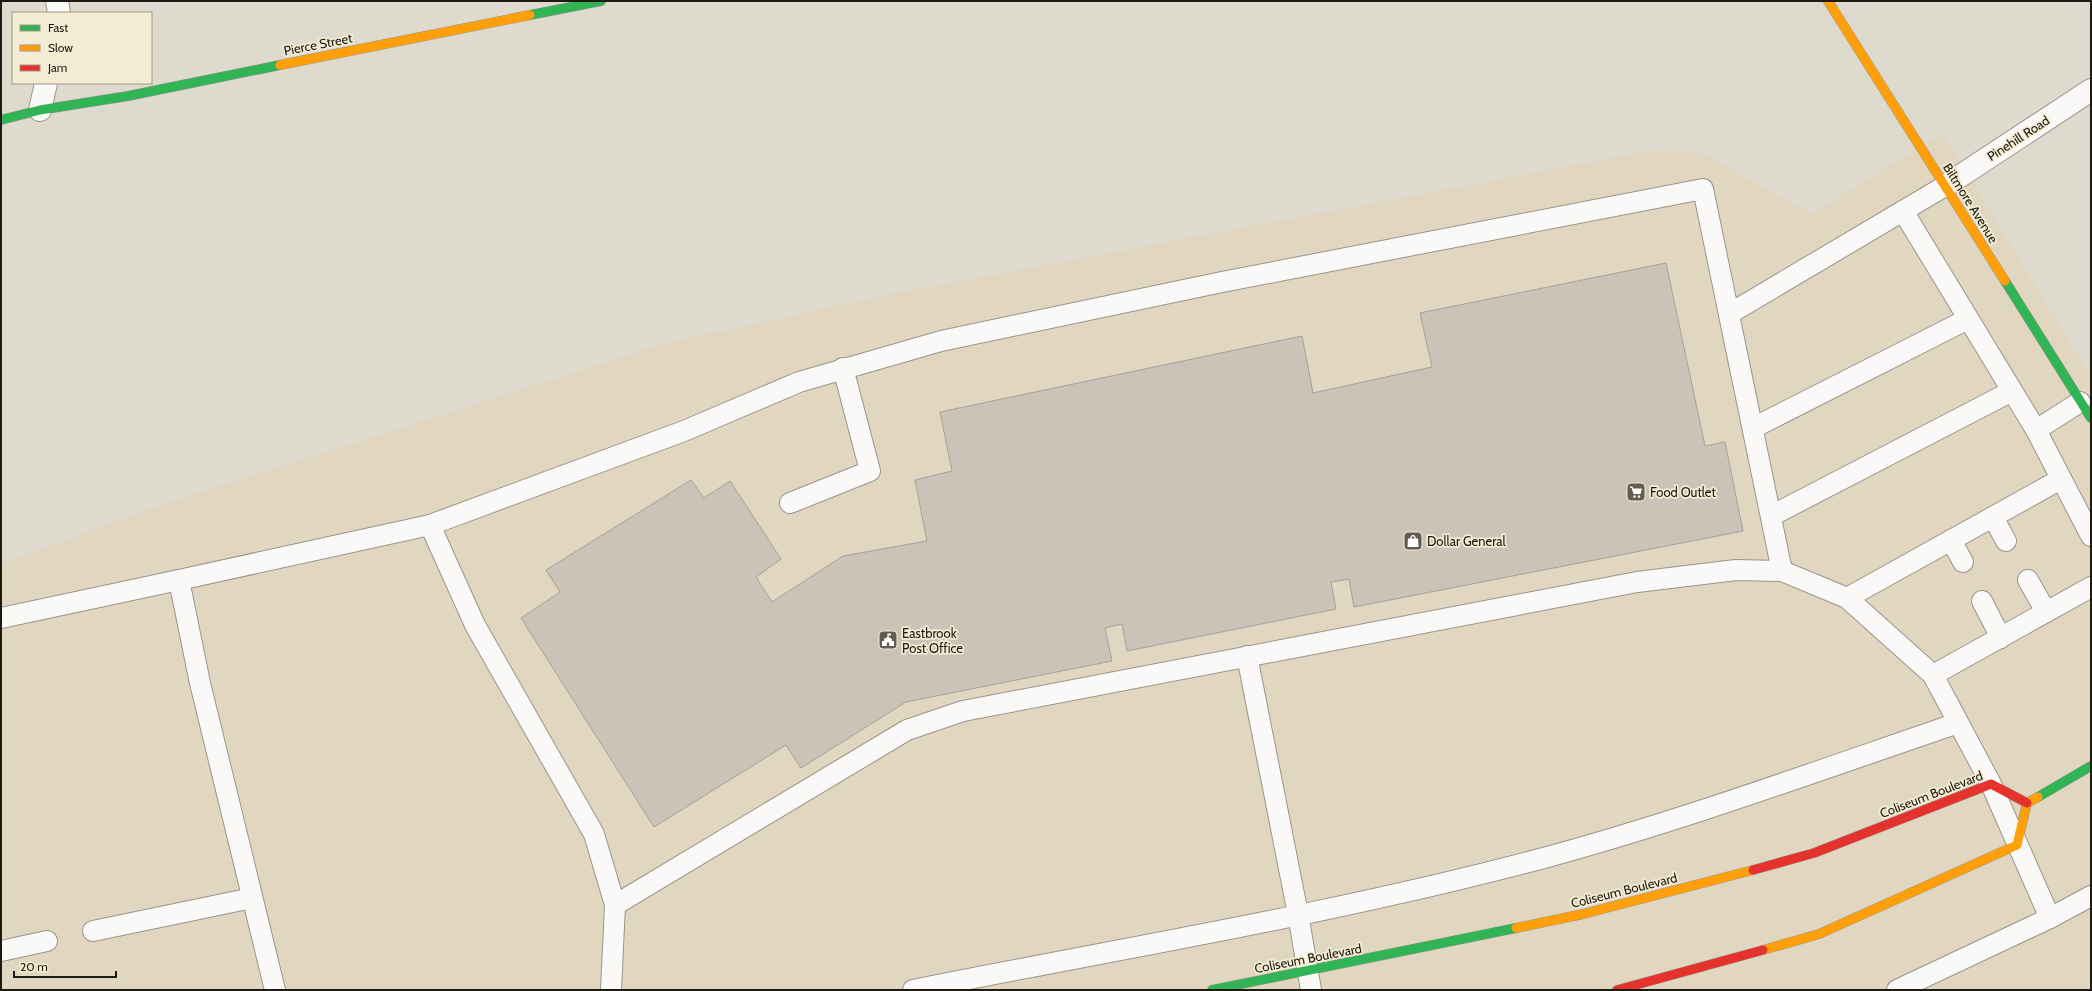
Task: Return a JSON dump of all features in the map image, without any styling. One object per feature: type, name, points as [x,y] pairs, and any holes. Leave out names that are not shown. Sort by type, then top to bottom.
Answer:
[{"type":"main road","name":"Pierce Street","points":[[1,120],[40,110],[128,96],[601,1]]},
{"type":"main road","name":"Biltmore Avenue","points":[[1828,1],[2091,418]]},
{"type":"main road","points":[[1617,990],[1819,934],[2017,845],[2026,803],[2091,766]]},
{"type":"main road","name":"Coliseum Boulevard","points":[[1212,990],[1309,980],[1734,876],[1814,853],[1991,784],[2026,803]]},
{"type":"street","points":[[57,1],[59,12]]},
{"type":"street","points":[[40,110],[46,84]]},
{"type":"street","name":"Pinehill Road","points":[[1945,186],[2091,90]]},
{"type":"lane","points":[[1729,314],[1945,186]]},
{"type":"lane","points":[[1,618],[430,525],[684,431],[800,382],[843,368],[942,341],[1214,284],[1703,188],[1782,571]]},
{"type":"lane","points":[[1903,211],[2036,430],[2091,536]]},
{"type":"lane","points":[[1753,428],[1968,319]]},
{"type":"lane","points":[[790,503],[870,471],[843,368]]},
{"type":"lane","points":[[1771,516],[2012,391]]},
{"type":"lane","points":[[2036,430],[2080,402]]},
{"type":"lane","points":[[1847,598],[2061,479]]},
{"type":"lane","points":[[1993,517],[2006,541]]},
{"type":"lane","points":[[430,525],[474,625],[594,834],[614,905],[611,990]]},
{"type":"lane","points":[[1951,540],[1963,562]]},
{"type":"lane","points":[[614,905],[906,730],[963,711],[1637,582],[1736,570],[1782,571],[1847,598],[1933,675],[1991,784],[2050,918]]},
{"type":"lane","points":[[179,580],[200,683],[275,990]]},
{"type":"lane","points":[[2028,580],[2046,612]]},
{"type":"lane","points":[[1933,675],[2091,587]]},
{"type":"lane","points":[[1982,602],[2001,638]]},
{"type":"lane","points":[[1247,656],[1298,914],[1309,980]]},
{"type":"lane","points":[[913,990],[1298,914],[1452,881],[1621,836],[1958,723]]},
{"type":"lane","points":[[1897,990],[2050,918],[2091,896]]},
{"type":"lane","points":[[93,931],[252,898]]},
{"type":"lane","points":[[1,950],[47,941]]},
{"type":"shaded area","points":[[1943,133],[2091,377],[2091,990],[1,990],[1,564],[157,506],[662,344],[886,295],[1654,150],[1703,153],[1811,214]]},
{"type":"building","points":[[1666,263],[1705,446],[1725,442],[1743,531],[1354,607],[1349,579],[1331,582],[1336,609],[1127,651],[1122,624],[1105,628],[1112,661],[906,702],[801,768],[786,745],[654,827],[521,618],[560,592],[546,570],[691,480],[704,498],[730,481],[781,559],[756,577],[772,602],[843,556],[927,541],[915,480],[952,471],[940,412],[1302,336],[1313,393],[1432,367],[1420,313]]},
{"type":"traffic: fast","points":[[530,15],[601,1]]},
{"type":"traffic: fast","points":[[1,120],[40,110],[128,96],[280,65]]},
{"type":"traffic: fast","points":[[2005,281],[2091,418]]},
{"type":"traffic: fast","points":[[2038,797],[2091,766]]},
{"type":"traffic: fast","points":[[1212,990],[1516,928]]},
{"type":"traffic: slow","points":[[1828,1],[2005,281]]},
{"type":"traffic: slow","points":[[280,65],[530,15]]},
{"type":"traffic: slow","points":[[1763,950],[1819,934],[2017,845],[2027,803],[2038,797]]},
{"type":"traffic: slow","points":[[1516,928],[1583,914],[1753,870]]},
{"type":"traffic: jam","points":[[1753,870],[1814,853],[1991,784],[2027,803]]},
{"type":"traffic: jam","points":[[1617,990],[1763,950]]},
{"type":"place","name":"Food Outlet","points":[[1636,492]]},
{"type":"place","name":"Dollar General","points":[[1413,541]]},
{"type":"place","name":"Eastbrook Post Office","points":[[888,640]]}]
